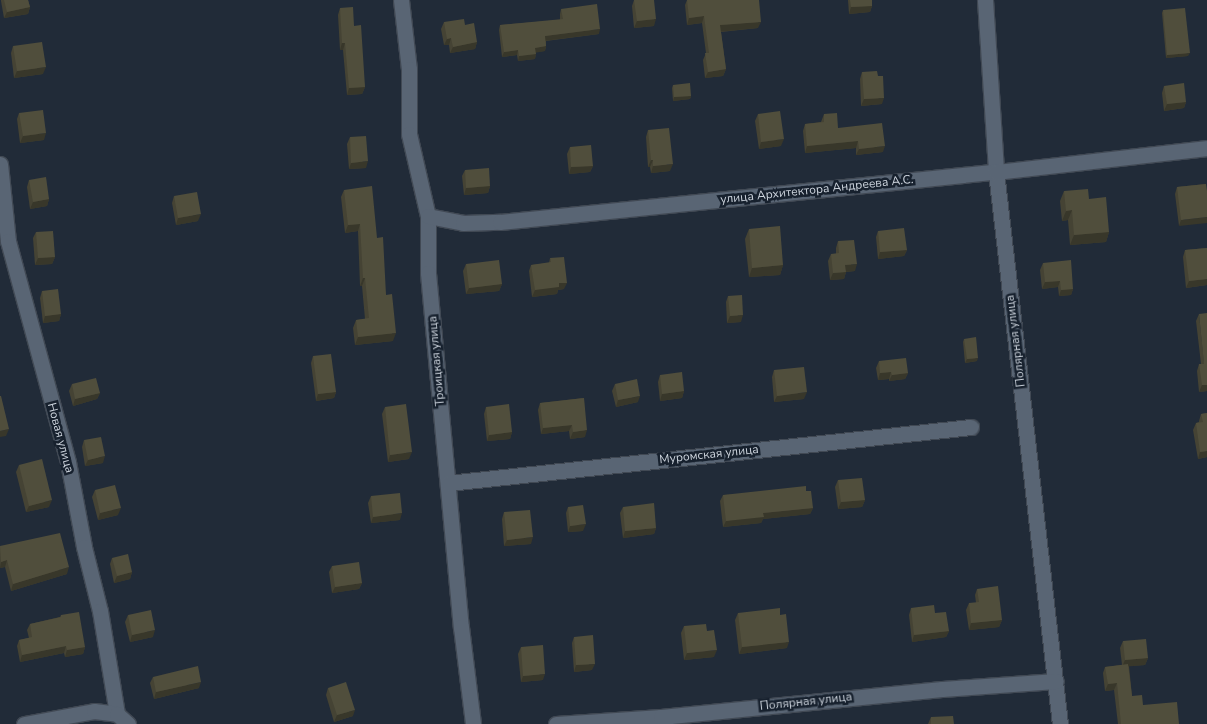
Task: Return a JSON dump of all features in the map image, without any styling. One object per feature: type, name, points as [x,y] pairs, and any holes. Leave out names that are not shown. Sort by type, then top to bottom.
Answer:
[{"type":"street","name":"Троицкая улица","points":[[401,0],[409,69],[409,134],[428,216],[428,273],[468,693],[473,724]]},
{"type":"street","name":"Полярная улица","points":[[985,0],[996,172],[1060,724]]},
{"type":"street","name":"улица Архитектора Андреева А.С.","points":[[428,216],[462,223],[500,222],[996,172],[1207,148]]},
{"type":"street","name":"Новая улица","points":[[0,164],[8,242],[68,462],[122,719],[94,711],[24,724]]},
{"type":"street","name":"Муромская улица","points":[[448,482],[971,427]]},
{"type":"street","name":"Полярная улица","points":[[556,724],[661,717],[942,689],[1056,681]]},
{"type":"building","points":[[4,0],[28,0],[30,7],[7,12]]},
{"type":"building","points":[[634,0],[654,0],[656,19],[637,21]]},
{"type":"building","points":[[687,0],[759,0],[761,22],[720,25],[726,69],[708,72],[705,53],[709,53],[704,16],[689,18]]},
{"type":"building","points":[[850,0],[872,0],[872,6],[851,7]]},
{"type":"building","points":[[597,4],[600,29],[545,36],[546,46],[535,48],[536,54],[519,56],[518,50],[504,52],[500,25],[563,19],[561,9]]},
{"type":"building","points":[[353,7],[354,26],[361,25],[365,87],[349,88],[345,43],[342,43],[340,8]]},
{"type":"building","points":[[1185,8],[1190,53],[1167,55],[1163,10]]},
{"type":"building","points":[[464,19],[465,25],[474,23],[477,42],[453,47],[451,38],[447,39],[444,22]]},
{"type":"building","points":[[42,42],[46,67],[17,71],[13,46]]},
{"type":"building","points":[[877,71],[878,76],[883,76],[884,98],[864,99],[862,72]]},
{"type":"building","points":[[690,83],[691,96],[674,97],[673,85]]},
{"type":"building","points":[[1184,83],[1186,102],[1167,104],[1164,86]]},
{"type":"building","points":[[43,110],[46,133],[23,136],[19,113]]},
{"type":"building","points":[[780,111],[784,139],[761,142],[758,114]]},
{"type":"building","points":[[837,113],[838,128],[882,123],[885,146],[859,149],[858,141],[807,146],[805,124],[824,122],[824,114]]},
{"type":"building","points":[[669,128],[673,164],[653,166],[648,130]]},
{"type":"building","points":[[366,136],[368,161],[351,163],[350,137]]},
{"type":"building","points":[[591,145],[593,166],[571,167],[570,147]]},
{"type":"building","points":[[489,168],[490,186],[466,188],[465,170]]},
{"type":"building","points":[[46,177],[49,199],[33,202],[29,180]]},
{"type":"building","points":[[1206,184],[1207,217],[1181,220],[1177,187]]},
{"type":"building","points":[[372,186],[377,238],[383,237],[386,295],[392,294],[396,333],[358,337],[356,320],[369,318],[365,278],[363,278],[360,224],[348,225],[344,190]]},
{"type":"building","points":[[1088,189],[1089,199],[1106,197],[1109,232],[1074,235],[1072,210],[1066,211],[1064,191]]},
{"type":"building","points":[[197,192],[201,214],[178,218],[174,196]]},
{"type":"building","points":[[780,226],[783,265],[752,268],[749,229]]},
{"type":"building","points":[[904,228],[907,250],[880,252],[878,231]]},
{"type":"building","points":[[53,231],[55,257],[38,258],[36,232]]},
{"type":"building","points":[[854,240],[857,264],[845,265],[846,272],[833,273],[831,254],[839,253],[838,241]]},
{"type":"building","points":[[1207,248],[1207,279],[1189,281],[1185,250]]},
{"type":"building","points":[[564,257],[567,283],[559,283],[559,287],[535,290],[531,265],[551,262],[550,258]]},
{"type":"building","points":[[499,260],[502,284],[469,288],[466,264]]},
{"type":"building","points":[[1071,260],[1073,289],[1061,290],[1060,281],[1045,282],[1043,263]]},
{"type":"building","points":[[58,289],[61,314],[45,316],[42,291]]},
{"type":"building","points":[[742,295],[743,315],[730,316],[728,296]]},
{"type":"building","points":[[1207,313],[1207,385],[1202,385],[1199,364],[1204,364],[1199,314]]},
{"type":"building","points":[[976,337],[978,358],[967,359],[964,339]]},
{"type":"building","points":[[331,354],[336,392],[318,394],[313,356]]},
{"type":"building","points":[[906,358],[908,373],[892,375],[891,372],[880,373],[879,361]]},
{"type":"building","points":[[804,367],[807,392],[777,396],[774,370]]},
{"type":"building","points":[[682,372],[684,391],[662,394],[660,375]]},
{"type":"building","points":[[96,378],[100,393],[75,399],[72,384]]},
{"type":"building","points":[[637,379],[640,396],[618,400],[615,384]]},
{"type":"building","points":[[0,396],[9,429],[0,431]]},
{"type":"building","points":[[584,398],[587,430],[573,432],[572,425],[543,428],[540,403]]},
{"type":"building","points":[[406,404],[412,452],[390,455],[385,407]]},
{"type":"building","points":[[509,404],[512,432],[489,435],[486,407]]},
{"type":"building","points":[[1207,413],[1207,451],[1200,452],[1196,423],[1203,422],[1201,414]]},
{"type":"building","points":[[101,437],[105,456],[88,460],[84,440]]},
{"type":"building","points":[[42,459],[52,500],[29,506],[19,465]]},
{"type":"building","points":[[862,478],[865,500],[841,502],[838,480]]},
{"type":"building","points":[[115,485],[121,508],[100,513],[95,490]]},
{"type":"building","points":[[806,486],[806,491],[811,491],[813,508],[763,513],[764,517],[726,521],[723,495]]},
{"type":"building","points":[[400,493],[402,513],[373,517],[371,496]]},
{"type":"building","points":[[654,503],[656,528],[625,531],[623,507]]},
{"type":"building","points":[[583,505],[586,524],[570,526],[568,507]]},
{"type":"building","points":[[530,510],[533,537],[507,540],[504,512]]},
{"type":"building","points":[[60,533],[69,567],[13,584],[7,560],[1,562],[0,546]]},
{"type":"building","points":[[128,554],[132,572],[117,576],[112,558]]},
{"type":"building","points":[[359,562],[362,583],[335,587],[332,566]]},
{"type":"building","points":[[998,586],[1002,620],[971,623],[969,603],[979,602],[977,589]]},
{"type":"building","points":[[934,605],[935,613],[946,612],[949,631],[914,635],[911,608]]},
{"type":"building","points":[[780,608],[780,615],[786,614],[789,642],[742,647],[738,613]]},
{"type":"building","points":[[151,610],[155,630],[132,635],[128,615]]},
{"type":"building","points":[[79,612],[85,647],[67,650],[66,646],[22,655],[19,640],[32,637],[30,624]]},
{"type":"building","points":[[706,624],[707,631],[714,630],[717,650],[687,653],[684,626]]},
{"type":"building","points":[[593,635],[595,664],[576,665],[574,637]]},
{"type":"building","points":[[1146,639],[1148,658],[1125,660],[1123,641]]},
{"type":"building","points":[[543,645],[545,674],[523,676],[521,647]]},
{"type":"building","points":[[1128,664],[1132,696],[1142,695],[1143,705],[1177,702],[1179,724],[1121,724],[1117,683],[1108,684],[1105,667]]},
{"type":"building","points":[[198,666],[201,682],[156,692],[153,677]]},
{"type":"building","points":[[346,682],[355,710],[337,715],[328,688]]},
{"type":"building","points":[[953,716],[954,724],[931,724],[931,717]]}]
